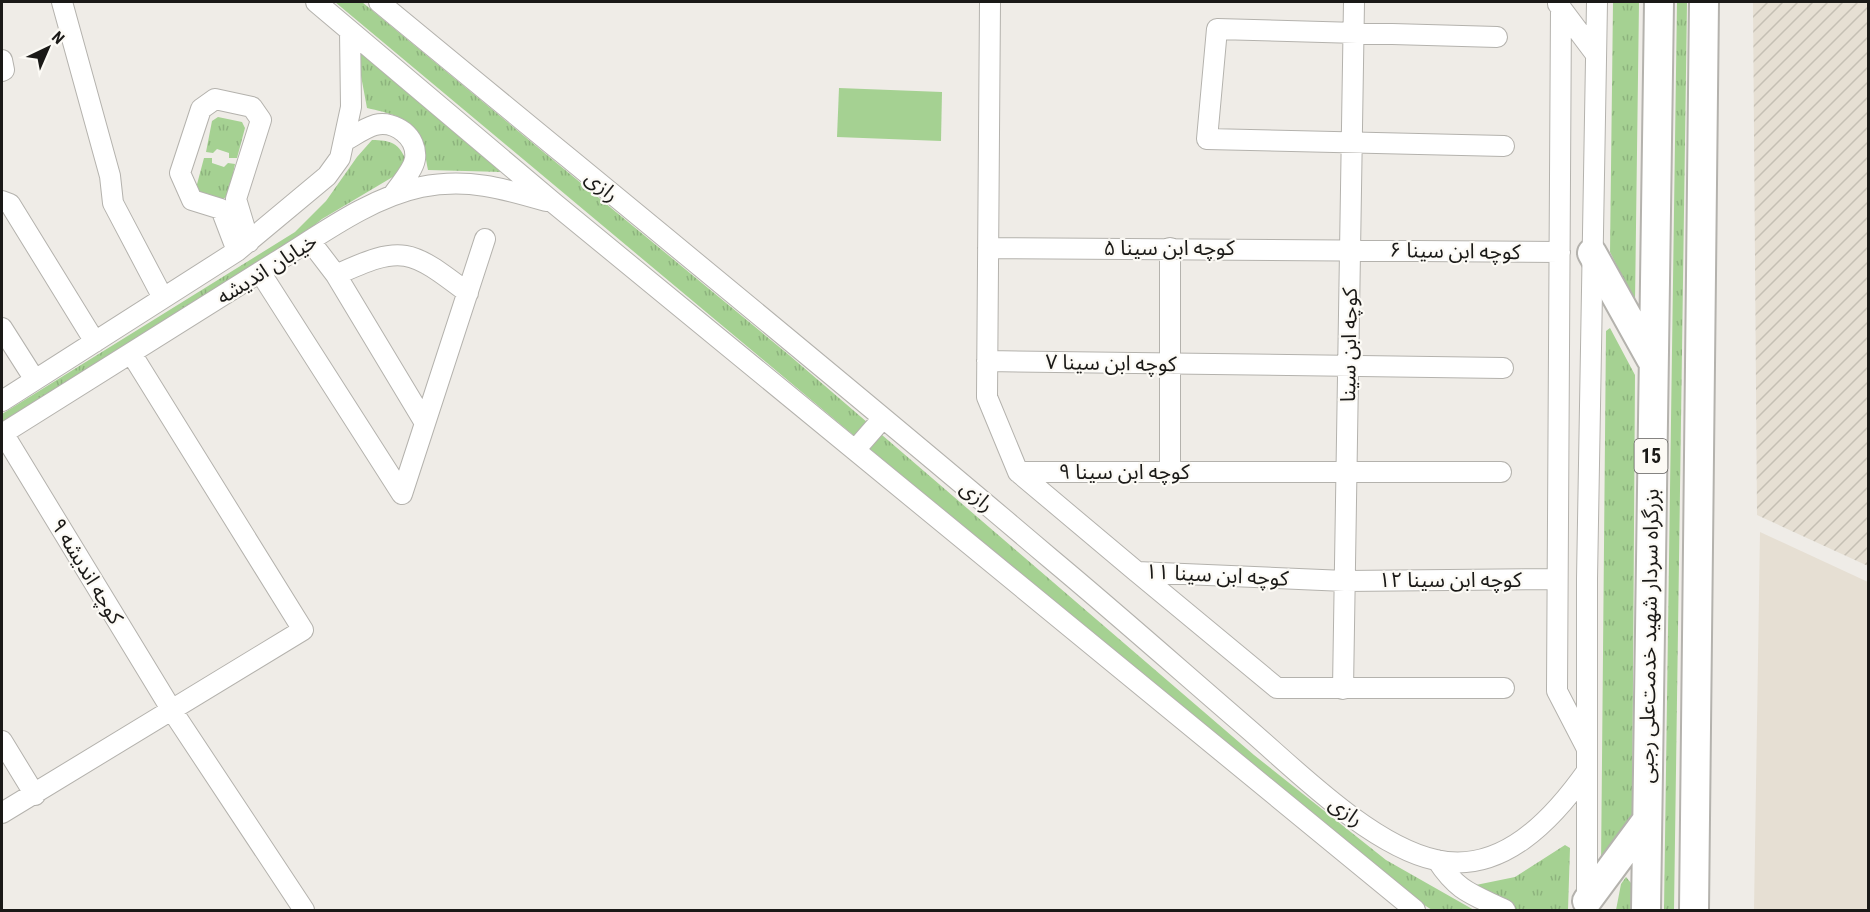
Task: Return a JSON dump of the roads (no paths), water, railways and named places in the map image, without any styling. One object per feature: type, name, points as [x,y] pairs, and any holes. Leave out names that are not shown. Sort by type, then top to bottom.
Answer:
[{"type":"highway","name":"بزرگراه سردار شهید خدمت‌علی رجبی","points":[[1646,910],[1652,361],[1659,2]]},
{"type":"highway","name":"15","points":[[1694,910],[1704,2]]},
{"type":"highway","points":[[1592,253],[1652,361]]},
{"type":"highway","points":[[1587,906],[1647,820]]},
{"type":"street","points":[[62,2],[110,176],[113,203],[163,298]]},
{"type":"street","name":"رازی","points":[[316,2],[555,204],[1415,910]]},
{"type":"street","name":"رازی","points":[[379,2],[1053,560],[1343,812],[1411,853],[1457,863],[1477,860],[1512,846],[1541,827],[1565,802],[1587,771]]},
{"type":"street","points":[[990,2],[987,397],[1018,472]]},
{"type":"street","name":"کوچه ابن سینا","points":[[1344,689],[1354,2]]},
{"type":"street","points":[[1587,906],[1587,579],[1594,52],[1597,2]]},
{"type":"street","points":[[1559,4],[1594,52]]},
{"type":"street","points":[[1559,4],[1557,691],[1587,750]]},
{"type":"street","points":[[1497,38],[1217,28],[1207,139],[1504,146]]},
{"type":"street","name":"خیابان اندیشه","points":[[2,401],[243,247],[327,176],[340,158],[346,140],[351,107],[350,31]]},
{"type":"street","points":[[2,60],[4,70],[2,70]]},
{"type":"street","points":[[215,99],[252,107],[261,120],[236,200],[243,247],[221,208],[192,200],[180,174],[201,109],[215,99]]},
{"type":"street","points":[[346,140],[376,125],[398,127],[408,135],[414,148],[415,160],[393,195]]},
{"type":"street","name":"خیابان اندیشه","points":[[2,434],[310,241],[393,195],[457,183],[493,186],[555,204]]},
{"type":"street","points":[[2,201],[10,204],[95,342]]},
{"type":"street","points":[[260,272],[402,494],[485,239]]},
{"type":"street","points":[[310,241],[336,274],[425,423]]},
{"type":"street","name":"کوچه ابن سینا ۵","points":[[988,248],[1350,249]]},
{"type":"street","points":[[1170,248],[1168,363],[1170,471]]},
{"type":"street","name":"کوچه ابن سینا ۶","points":[[1350,249],[1560,252]]},
{"type":"street","points":[[336,274],[377,256],[405,256],[430,264],[468,293]]},
{"type":"street","points":[[2,328],[35,380]]},
{"type":"street","points":[[2,813],[303,630],[131,353]]},
{"type":"street","name":"کوچه ابن سینا ۷","points":[[987,361],[1503,368]]},
{"type":"street","points":[[855,450],[883,418]]},
{"type":"street","name":"کوچه اندیشه ۹","points":[[2,434],[171,709],[304,910]]},
{"type":"street","name":"کوچه ابن سینا ۹","points":[[1018,472],[1501,472]]},
{"type":"street","name":"کوچه ابن سینا ۱۱","points":[[1018,472],[1137,572],[1345,581]]},
{"type":"street","points":[[1137,572],[1277,688],[1504,688]]},
{"type":"street","name":"کوچه ابن سینا ۱۲","points":[[1345,581],[1556,579]]},
{"type":"street","points":[[2,741],[35,795]]},
{"type":"street","points":[[1437,860],[1450,880],[1468,893],[1505,910]]}]
